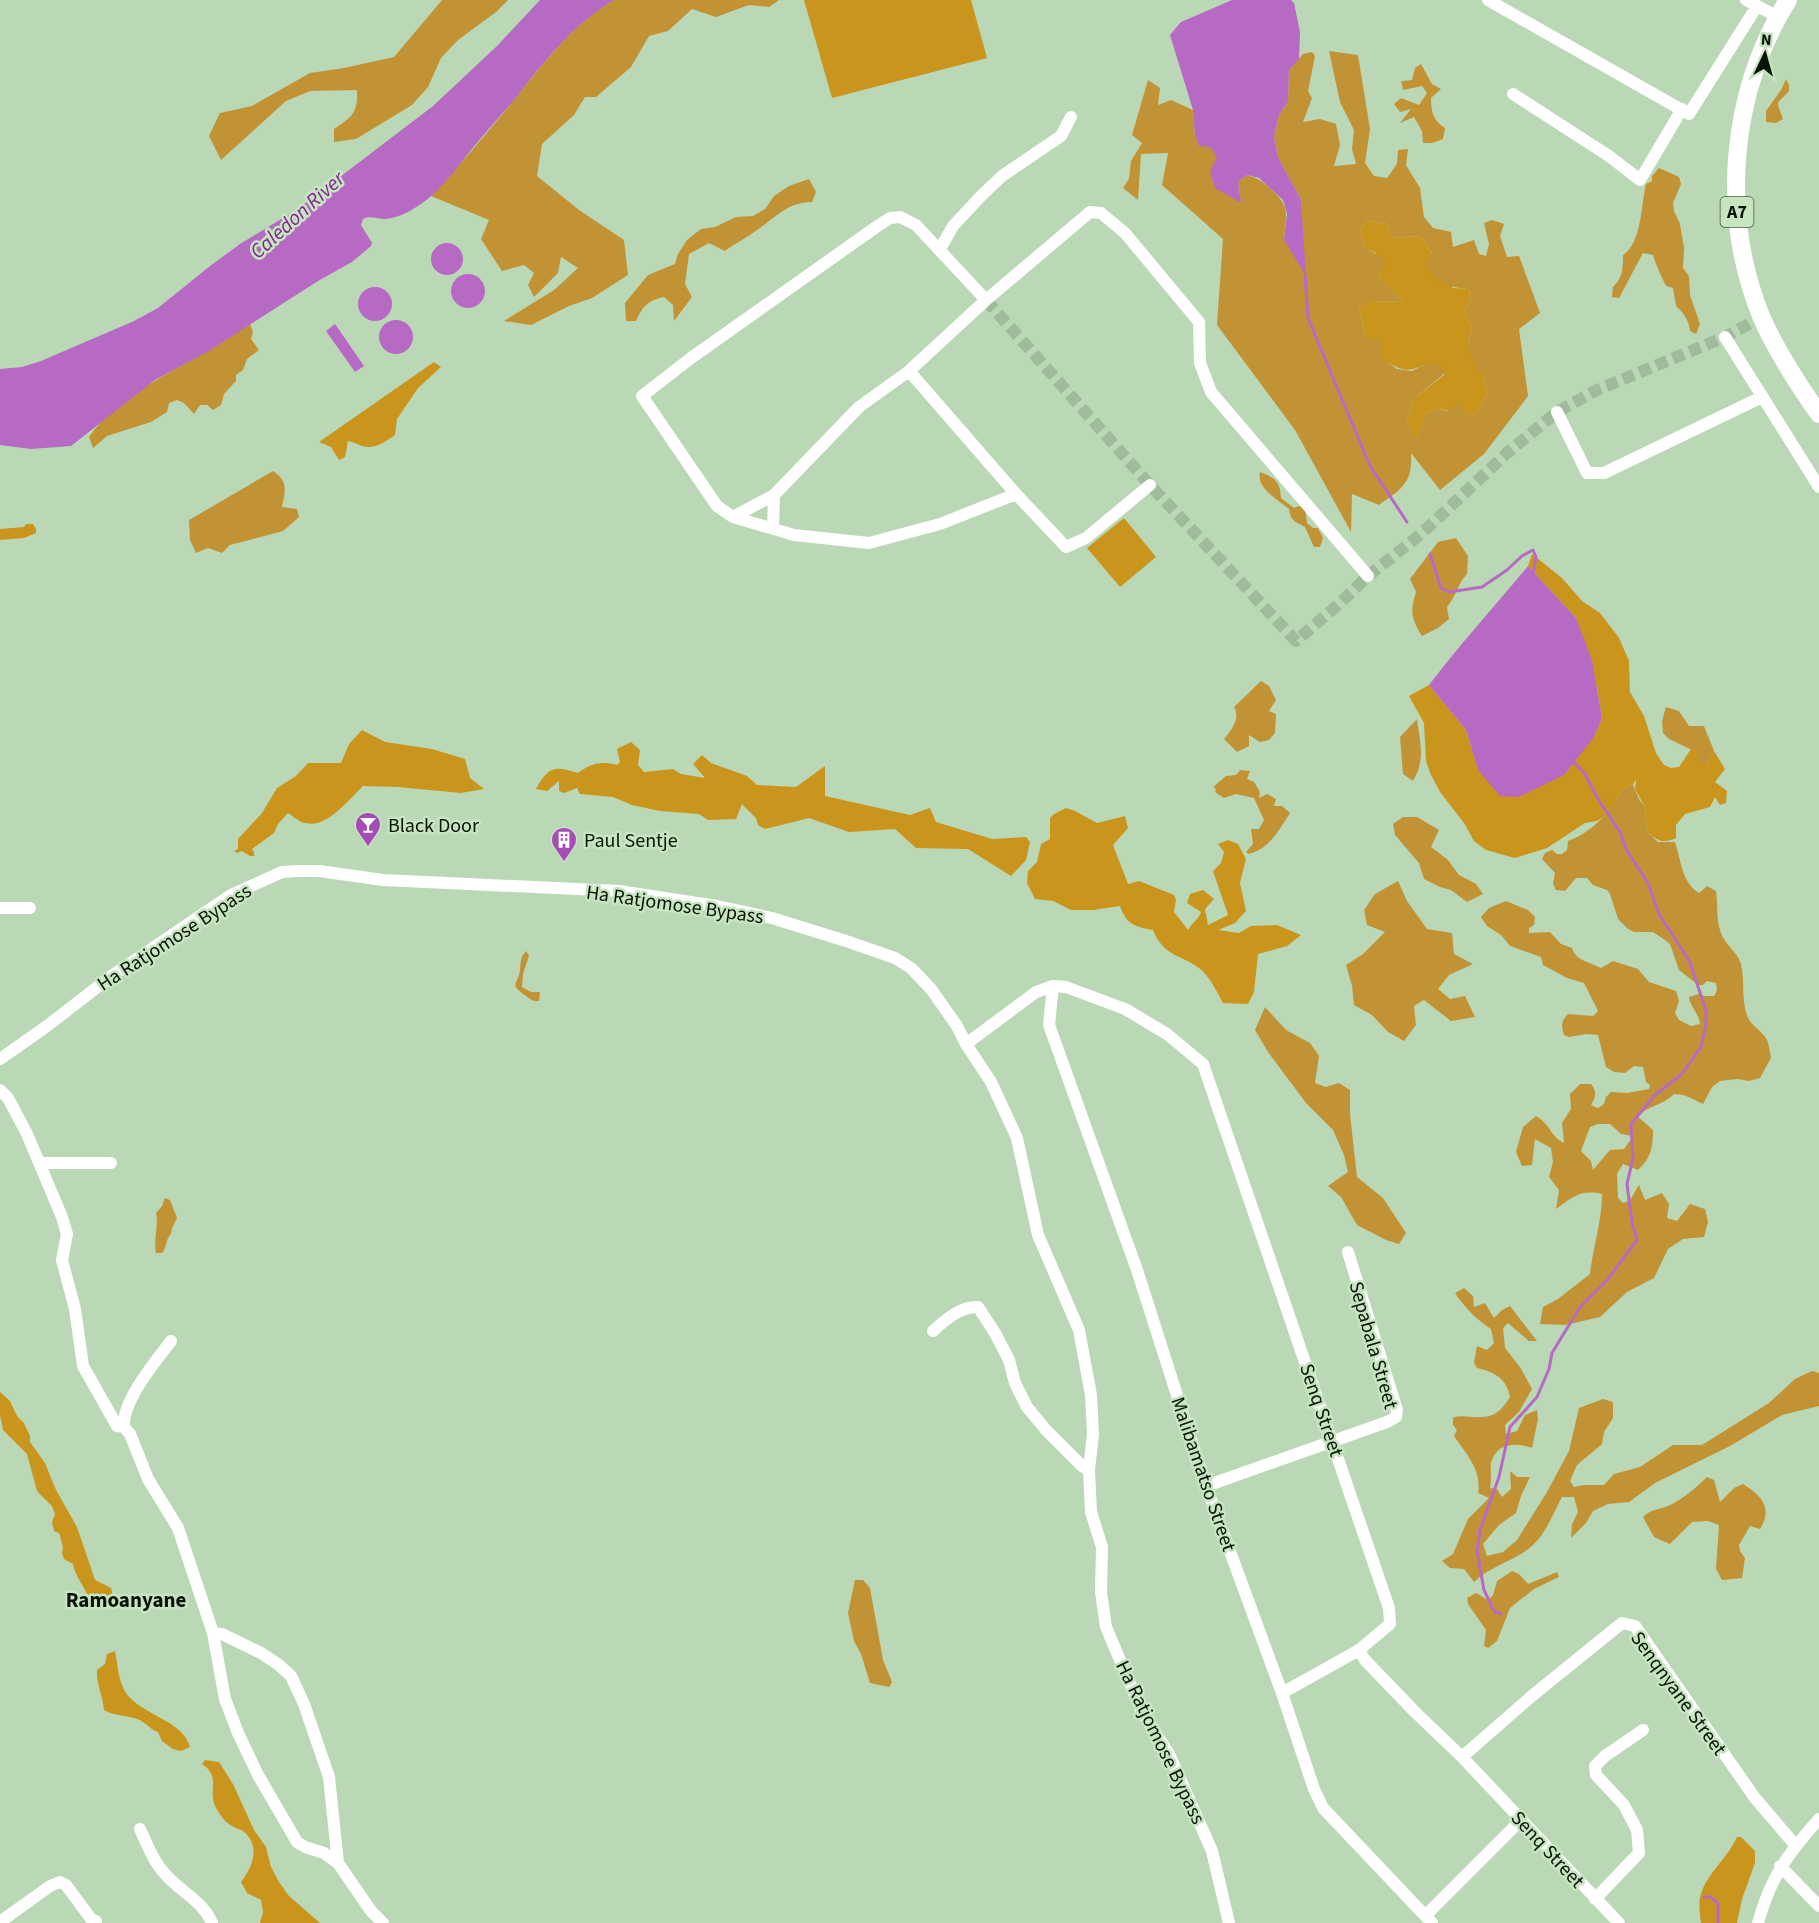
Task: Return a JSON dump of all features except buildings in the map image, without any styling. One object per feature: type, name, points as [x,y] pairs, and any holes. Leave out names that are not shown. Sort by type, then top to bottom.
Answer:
[{"type":"main road","name":"A7","points":[[1788,0],[1765,41],[1750,84],[1741,126],[1736,177],[1738,229],[1745,267],[1762,317],[1782,358],[1819,414]]},
{"type":"street","points":[[1488,0],[1689,114],[1752,3],[1778,17]]},
{"type":"street","points":[[1513,94],[1609,156],[1640,180],[1682,110]]},
{"type":"street","points":[[940,249],[953,226],[981,196],[1002,176],[1061,136],[1071,117]]},
{"type":"street","points":[[733,517],[774,495],[859,407],[909,371],[1071,225],[1090,212],[1101,213],[1125,233],[1199,322],[1200,363],[1211,392],[1368,576]]},
{"type":"street","points":[[986,300],[915,225],[900,217],[890,218],[691,358],[642,396],[717,506],[733,517],[794,535],[869,543],[940,524],[1016,494]]},
{"type":"street","points":[[1725,337],[1819,487]]},
{"type":"street","points":[[909,371],[1016,494],[1066,547],[1086,538],[1150,485]]},
{"type":"street","points":[[1557,412],[1587,473],[1604,473],[1762,397]]},
{"type":"street","points":[[773,529],[774,495]]},
{"type":"street","name":"Ha Ratjomose Bypass","points":[[0,1059],[113,975],[231,895],[282,872],[308,870],[383,880],[619,891],[717,906],[772,918],[896,958],[911,968],[931,989],[992,1082],[1017,1138],[1038,1235],[1079,1330],[1091,1395],[1093,1434],[1089,1470],[1091,1512],[1102,1547],[1101,1593],[1106,1627],[1142,1712],[1169,1754],[1212,1851],[1230,1923]]},
{"type":"street","points":[[0,908],[30,908]]},
{"type":"street","points":[[966,1044],[1036,992],[1053,986]]},
{"type":"street","name":"Senq Street","points":[[1053,986],[1066,987],[1125,1009],[1167,1034],[1203,1064],[1389,1608],[1390,1624],[1359,1650],[1365,1660],[1462,1757],[1619,1923]]},
{"type":"street","name":"Malibamatso Street","points":[[1053,986],[1049,1025],[1137,1270],[1206,1486],[1282,1693],[1314,1789],[1323,1808],[1429,1919]]},
{"type":"street","points":[[0,1090],[8,1098],[39,1163],[67,1234],[62,1260],[75,1309],[83,1366],[117,1426],[124,1427]]},
{"type":"street","points":[[39,1163],[111,1163]]},
{"type":"street","name":"Sepabala Street","points":[[1206,1486],[1396,1417],[1397,1410],[1347,1252]]},
{"type":"street","points":[[933,1331],[946,1319],[969,1306],[978,1307],[1009,1360],[1015,1383],[1027,1407],[1046,1430],[1082,1466],[1089,1470]]},
{"type":"street","points":[[171,1341],[142,1378],[123,1416],[124,1427],[130,1434],[148,1479],[178,1528],[213,1633],[225,1699],[258,1775],[297,1842],[324,1853],[338,1863],[365,1903],[383,1923]]},
{"type":"street","name":"Senqnyane Street","points":[[1462,1757],[1533,1695],[1622,1623],[1635,1626],[1755,1798],[1796,1846]]},
{"type":"street","points":[[213,1633],[222,1634],[261,1653],[291,1676],[329,1778],[338,1863]]},
{"type":"street","points":[[1282,1693],[1359,1650]]},
{"type":"street","points":[[1594,1899],[1639,1852],[1637,1830],[1624,1805],[1596,1775],[1595,1766],[1605,1756],[1643,1730]]},
{"type":"street","points":[[1758,1923],[1771,1883],[1780,1866],[1819,1819]]},
{"type":"street","points":[[1429,1919],[1521,1820]]},
{"type":"street","points":[[140,1829],[164,1874],[210,1916],[212,1923]]},
{"type":"street","points":[[1780,1866],[1819,1906]]},
{"type":"street","points":[[0,1922],[50,1886],[60,1882],[66,1885],[92,1920],[96,1922]]},
{"type":"shaded area","points":[[442,0],[508,0],[496,12],[458,40],[441,58],[428,87],[412,105],[356,139],[334,142],[334,129],[353,114],[357,90],[310,91],[286,101],[221,160],[209,136],[220,113],[252,106],[310,73],[394,57]]},
{"type":"shaded area","points":[[614,0],[779,0],[769,7],[749,5],[716,17],[692,9],[668,31],[649,36],[631,67],[596,97],[585,97],[574,115],[542,144],[537,176],[579,210],[624,240],[628,275],[592,298],[569,306],[531,325],[504,321],[554,290],[578,268],[561,257],[558,273],[534,297],[528,285],[534,273],[524,265],[502,271],[481,239],[489,220],[431,196],[571,33]]},
{"type":"shaded area","points":[[804,0],[971,0],[987,58],[832,98]]},
{"type":"shaded area","points":[[1329,51],[1358,55],[1370,129],[1365,163],[1374,176],[1387,178],[1397,164],[1398,150],[1408,149],[1406,165],[1420,188],[1424,217],[1433,228],[1451,232],[1453,247],[1474,240],[1479,254],[1486,256],[1489,244],[1484,223],[1492,220],[1504,224],[1500,236],[1507,257],[1519,256],[1540,313],[1519,329],[1528,396],[1484,454],[1440,490],[1411,453],[1408,479],[1399,490],[1379,505],[1352,494],[1351,532],[1295,430],[1217,325],[1223,239],[1162,185],[1168,153],[1141,154],[1138,200],[1123,188],[1129,179],[1131,161],[1142,143],[1132,135],[1148,80],[1160,88],[1158,105],[1171,100],[1193,110],[1195,135],[1218,157],[1241,203],[1238,182],[1247,175],[1260,180],[1277,195],[1286,212],[1284,240],[1302,231],[1301,200],[1278,157],[1274,136],[1279,115],[1288,102],[1289,70],[1303,54],[1312,52],[1315,56],[1308,91],[1312,98],[1303,122],[1320,119],[1336,124],[1340,145],[1334,166],[1356,164],[1352,149],[1354,130],[1340,102]],"holes":[[[1366,220],[1387,224],[1393,238],[1421,236],[1433,255],[1425,265],[1430,271],[1439,280],[1449,285],[1469,289],[1471,300],[1464,309],[1472,328],[1468,345],[1476,368],[1483,374],[1488,394],[1475,415],[1464,413],[1460,401],[1447,411],[1439,409],[1426,413],[1417,440],[1407,421],[1414,399],[1445,373],[1441,365],[1426,364],[1412,371],[1397,369],[1382,358],[1380,338],[1366,338],[1359,307],[1371,301],[1403,302],[1378,276],[1387,260],[1367,249],[1359,233]]]},
{"type":"shaded area","points":[[1421,64],[1432,84],[1441,89],[1431,98],[1435,119],[1445,128],[1443,139],[1432,143],[1423,143],[1422,131],[1414,117],[1400,123],[1411,109],[1400,112],[1394,104],[1401,98],[1419,105],[1427,93],[1422,86],[1403,90],[1401,81],[1412,80],[1415,68]]},
{"type":"shaded area","points":[[1786,79],[1789,91],[1778,103],[1783,119],[1776,123],[1766,122],[1766,111]]},
{"type":"shaded area","points":[[1659,168],[1679,177],[1681,184],[1673,203],[1680,224],[1684,248],[1683,268],[1689,276],[1690,295],[1700,324],[1696,334],[1690,331],[1686,317],[1676,306],[1673,288],[1666,286],[1653,255],[1643,253],[1619,298],[1612,297],[1613,287],[1622,272],[1623,255],[1634,242],[1637,233],[1646,184],[1652,181],[1652,176]]},
{"type":"shaded area","points":[[809,179],[816,192],[812,202],[789,207],[725,251],[709,243],[689,254],[685,284],[692,297],[674,321],[673,305],[664,297],[646,305],[636,321],[626,321],[625,303],[648,275],[675,264],[687,240],[701,229],[715,227],[736,217],[753,216],[765,209],[774,196],[789,186]]},
{"type":"shaded area","points":[[1366,220],[1387,224],[1393,238],[1421,236],[1453,288],[1469,289],[1471,300],[1464,309],[1472,328],[1468,345],[1483,374],[1488,394],[1475,415],[1439,409],[1426,413],[1417,441],[1407,421],[1414,399],[1445,374],[1426,364],[1408,370],[1398,368],[1381,358],[1380,339],[1366,338],[1359,307],[1371,301],[1403,302],[1378,276],[1376,253],[1367,249],[1359,233]]},
{"type":"shaded area","points":[[250,324],[253,332],[251,339],[259,350],[247,359],[243,370],[236,375],[236,381],[224,394],[221,405],[213,410],[207,405],[200,405],[194,414],[184,403],[177,400],[169,403],[167,412],[151,422],[107,436],[93,448],[89,437],[113,410],[143,388],[217,346]]},
{"type":"shaded area","points":[[434,362],[441,367],[418,388],[397,419],[395,435],[391,438],[371,447],[348,441],[345,457],[339,460],[331,447],[319,442]]},
{"type":"shaded area","points":[[273,471],[282,479],[285,487],[282,507],[297,509],[299,517],[283,531],[230,545],[222,553],[208,548],[196,553],[190,540],[189,520]]},
{"type":"shaded area","points":[[1260,472],[1276,481],[1281,498],[1294,508],[1299,506],[1305,509],[1307,523],[1313,528],[1318,528],[1323,538],[1320,547],[1314,547],[1305,527],[1294,521],[1289,509],[1261,484]]},
{"type":"shaded area","points":[[1124,518],[1156,557],[1120,587],[1087,548]]},
{"type":"shaded area","points":[[26,524],[33,524],[36,533],[24,538],[0,540],[0,529],[24,527]]},
{"type":"shaded area","points":[[1456,538],[1468,556],[1467,574],[1447,607],[1449,619],[1422,636],[1413,615],[1416,592],[1410,579],[1438,542]]},
{"type":"shaded area","points":[[1532,554],[1562,578],[1582,601],[1600,613],[1619,638],[1629,661],[1630,692],[1644,716],[1656,753],[1664,765],[1671,768],[1679,767],[1691,749],[1698,753],[1707,766],[1714,751],[1725,769],[1715,782],[1727,791],[1726,803],[1720,805],[1715,797],[1710,807],[1685,814],[1676,825],[1676,838],[1661,841],[1647,832],[1645,807],[1635,789],[1636,779],[1633,785],[1621,790],[1613,806],[1597,821],[1585,823],[1547,848],[1515,858],[1486,850],[1474,841],[1464,823],[1440,792],[1430,773],[1426,761],[1424,723],[1409,696],[1429,685],[1466,730],[1478,770],[1594,737],[1602,718],[1597,688],[1576,618],[1528,566]]},
{"type":"shaded area","points":[[1261,681],[1269,686],[1276,700],[1269,711],[1276,714],[1275,733],[1269,740],[1260,742],[1249,735],[1249,746],[1237,752],[1224,739],[1236,720],[1234,707]]},
{"type":"shaded area","points":[[1666,707],[1679,711],[1689,726],[1704,726],[1714,751],[1707,766],[1698,760],[1698,753],[1669,739],[1663,733],[1662,721]]},
{"type":"shaded area","points":[[1417,719],[1421,758],[1413,781],[1403,774],[1400,737]]},
{"type":"shaded area","points":[[362,730],[385,742],[432,749],[465,759],[470,778],[484,789],[461,793],[363,786],[337,812],[321,822],[305,823],[288,813],[278,824],[274,833],[252,849],[254,856],[242,851],[237,853],[234,851],[238,849],[238,839],[262,813],[277,788],[296,776],[308,763],[341,763],[349,744]]},
{"type":"shaded area","points":[[631,742],[640,750],[638,765],[644,772],[673,769],[681,774],[705,778],[693,764],[702,755],[711,763],[747,776],[757,785],[796,787],[825,766],[825,796],[910,815],[930,808],[936,822],[992,839],[1026,837],[1030,842],[1026,860],[1011,876],[968,849],[916,848],[895,829],[849,832],[809,818],[765,829],[758,825],[756,818],[742,804],[736,819],[708,820],[699,814],[660,811],[632,805],[613,797],[580,794],[577,788],[564,793],[559,791],[559,781],[547,791],[536,789],[544,776],[552,770],[563,769],[578,773],[597,764],[617,765],[620,762],[617,749]]},
{"type":"shaded area","points":[[1240,770],[1250,771],[1247,779],[1254,782],[1260,792],[1259,798],[1267,794],[1276,799],[1274,806],[1282,806],[1290,813],[1268,843],[1249,854],[1246,852],[1253,844],[1251,829],[1259,829],[1264,820],[1254,798],[1236,794],[1224,798],[1215,792],[1216,789],[1213,787],[1226,776],[1236,775]]},
{"type":"shaded area","points":[[1633,785],[1645,807],[1647,832],[1658,842],[1675,842],[1683,870],[1693,889],[1699,893],[1707,886],[1716,891],[1719,928],[1741,964],[1747,1015],[1767,1040],[1771,1058],[1760,1078],[1749,1081],[1738,1079],[1720,1081],[1712,1087],[1703,1104],[1686,1096],[1674,1094],[1637,1116],[1653,1130],[1652,1147],[1646,1161],[1638,1170],[1623,1164],[1617,1174],[1618,1198],[1623,1203],[1630,1200],[1639,1185],[1645,1200],[1662,1193],[1669,1204],[1667,1218],[1677,1221],[1690,1204],[1705,1209],[1708,1222],[1704,1237],[1683,1239],[1668,1249],[1654,1278],[1627,1292],[1600,1317],[1565,1325],[1540,1324],[1543,1307],[1558,1299],[1590,1274],[1601,1214],[1602,1194],[1582,1193],[1556,1209],[1559,1190],[1549,1177],[1553,1162],[1551,1148],[1535,1139],[1532,1165],[1522,1166],[1516,1152],[1523,1127],[1536,1116],[1564,1143],[1562,1123],[1571,1109],[1570,1094],[1580,1084],[1591,1084],[1595,1094],[1591,1105],[1598,1108],[1604,1104],[1611,1092],[1627,1093],[1649,1089],[1650,1085],[1646,1082],[1643,1067],[1634,1066],[1625,1073],[1614,1072],[1606,1067],[1598,1035],[1586,1034],[1569,1037],[1564,1035],[1562,1024],[1568,1014],[1593,1016],[1598,1011],[1584,983],[1567,978],[1543,965],[1541,957],[1510,946],[1501,935],[1487,926],[1481,917],[1489,908],[1506,901],[1528,910],[1535,917],[1534,925],[1529,928],[1529,933],[1550,932],[1561,944],[1572,948],[1584,961],[1601,968],[1613,961],[1638,969],[1649,982],[1676,991],[1679,1001],[1675,1013],[1679,1020],[1691,1026],[1700,1024],[1689,997],[1699,994],[1714,996],[1717,990],[1716,983],[1707,981],[1703,985],[1698,985],[1679,970],[1670,944],[1665,940],[1653,932],[1634,932],[1628,929],[1618,919],[1607,890],[1593,885],[1587,878],[1576,878],[1565,891],[1556,890],[1553,884],[1555,873],[1542,859],[1545,853],[1552,850],[1557,854],[1562,854],[1567,850],[1568,841],[1585,833],[1599,821],[1612,806],[1621,790]],"holes":[[[1610,1124],[1621,1134],[1633,1136],[1624,1149],[1610,1150],[1593,1170],[1591,1161],[1581,1151],[1590,1127]]]},
{"type":"shaded area","points":[[1066,808],[1097,823],[1125,816],[1128,828],[1113,845],[1128,884],[1139,881],[1174,895],[1176,900],[1174,912],[1188,930],[1201,912],[1187,903],[1190,894],[1203,890],[1214,899],[1205,909],[1208,925],[1228,915],[1213,871],[1221,863],[1224,852],[1218,844],[1228,840],[1238,844],[1246,859],[1240,883],[1246,911],[1235,923],[1218,930],[1239,933],[1251,926],[1277,925],[1301,935],[1287,946],[1258,954],[1254,992],[1248,1004],[1223,1003],[1211,981],[1199,968],[1164,947],[1153,930],[1141,928],[1128,921],[1120,906],[1071,910],[1053,901],[1035,899],[1027,883],[1028,871],[1037,862],[1041,844],[1050,839],[1050,818]]},
{"type":"shaded area","points":[[1403,817],[1417,817],[1439,830],[1431,847],[1448,860],[1459,875],[1476,884],[1483,894],[1467,902],[1451,890],[1424,879],[1419,863],[1395,835],[1393,824]]},
{"type":"shaded area","points":[[1398,881],[1407,901],[1427,929],[1452,933],[1454,954],[1473,964],[1449,975],[1438,989],[1450,999],[1465,996],[1475,1017],[1451,1021],[1424,1000],[1414,1006],[1416,1025],[1404,1041],[1388,1032],[1372,1015],[1354,1005],[1346,965],[1363,954],[1385,932],[1367,925],[1364,910],[1375,894]]},
{"type":"shaded area","points":[[526,951],[529,956],[523,974],[522,987],[531,992],[540,992],[539,1001],[530,999],[515,986],[521,960]]},
{"type":"shaded area","points":[[1265,1007],[1286,1030],[1310,1043],[1319,1056],[1315,1083],[1326,1087],[1339,1083],[1350,1090],[1350,1114],[1357,1177],[1383,1198],[1406,1233],[1399,1244],[1357,1225],[1341,1197],[1328,1186],[1348,1172],[1344,1155],[1333,1130],[1306,1103],[1268,1052],[1255,1030]]},
{"type":"shaded area","points":[[165,1198],[170,1200],[177,1218],[164,1251],[156,1253],[156,1213]]},
{"type":"shaded area","points":[[1464,1288],[1473,1296],[1474,1307],[1485,1303],[1494,1318],[1510,1306],[1537,1341],[1529,1341],[1508,1323],[1503,1328],[1505,1348],[1520,1367],[1532,1389],[1519,1412],[1505,1425],[1506,1434],[1517,1431],[1525,1415],[1537,1410],[1538,1419],[1532,1448],[1520,1445],[1507,1446],[1497,1451],[1491,1463],[1490,1488],[1497,1489],[1502,1497],[1511,1489],[1510,1471],[1517,1477],[1530,1477],[1516,1513],[1499,1525],[1483,1544],[1487,1556],[1503,1552],[1517,1540],[1547,1492],[1569,1451],[1579,1408],[1603,1399],[1613,1402],[1613,1418],[1604,1432],[1602,1444],[1577,1465],[1570,1481],[1574,1487],[1604,1485],[1614,1474],[1640,1467],[1673,1445],[1702,1445],[1769,1403],[1795,1379],[1812,1371],[1819,1373],[1819,1406],[1782,1415],[1730,1446],[1655,1483],[1629,1502],[1608,1504],[1593,1511],[1586,1523],[1571,1538],[1572,1524],[1578,1512],[1574,1497],[1562,1497],[1546,1528],[1533,1545],[1488,1571],[1474,1582],[1464,1569],[1450,1568],[1442,1561],[1453,1554],[1468,1519],[1489,1498],[1478,1493],[1478,1476],[1454,1436],[1457,1430],[1453,1425],[1453,1418],[1491,1416],[1499,1411],[1510,1397],[1506,1385],[1499,1377],[1477,1368],[1474,1363],[1477,1346],[1487,1350],[1494,1343],[1491,1329],[1471,1313],[1455,1293]]},
{"type":"shaded area","points":[[0,1392],[10,1401],[17,1416],[24,1423],[30,1436],[30,1442],[45,1463],[56,1490],[77,1527],[95,1580],[111,1588],[114,1600],[112,1603],[89,1598],[73,1564],[64,1559],[59,1533],[54,1531],[52,1522],[55,1514],[52,1506],[37,1491],[27,1454],[3,1430],[0,1415]]},
{"type":"shaded area","points":[[1707,1477],[1714,1480],[1720,1502],[1734,1488],[1743,1484],[1756,1493],[1764,1503],[1766,1515],[1760,1529],[1750,1526],[1739,1545],[1745,1558],[1742,1578],[1722,1580],[1716,1569],[1719,1525],[1708,1521],[1692,1522],[1670,1544],[1654,1537],[1643,1517],[1679,1500]]},
{"type":"shaded area","points":[[1512,1571],[1519,1574],[1528,1584],[1557,1572],[1559,1577],[1534,1589],[1510,1608],[1497,1641],[1488,1648],[1484,1646],[1486,1630],[1468,1604],[1467,1598],[1476,1593],[1488,1600],[1493,1595],[1497,1581]]},
{"type":"shaded area","points":[[855,1580],[863,1580],[870,1588],[883,1660],[892,1682],[889,1687],[870,1683],[861,1654],[854,1641],[848,1613]]},
{"type":"shaded area","points":[[115,1651],[120,1678],[126,1693],[141,1707],[179,1730],[190,1747],[181,1751],[173,1749],[162,1741],[158,1732],[140,1720],[104,1710],[97,1670],[105,1664],[107,1654]]},
{"type":"shaded area","points":[[205,1760],[219,1762],[233,1784],[254,1830],[266,1847],[271,1867],[279,1882],[289,1896],[320,1923],[260,1923],[263,1912],[261,1900],[247,1893],[241,1882],[252,1863],[252,1843],[243,1831],[226,1821],[215,1806],[213,1778],[202,1764]]},
{"type":"shaded area","points":[[1737,1837],[1741,1837],[1755,1851],[1755,1863],[1742,1899],[1737,1923],[1701,1923],[1700,1901],[1704,1886]]},
{"type":"water","name":"Caledon River","points":[[540,0],[614,0],[585,21],[559,45],[452,174],[430,197],[397,217],[363,219],[361,225],[372,243],[352,262],[318,281],[209,351],[155,380],[71,446],[31,449],[0,445],[0,369],[22,367],[41,361],[134,321],[158,308],[240,244],[298,209],[433,106],[497,46]]},
{"type":"water","points":[[1232,0],[1291,0],[1294,3],[1300,32],[1299,59],[1289,70],[1288,102],[1279,115],[1274,136],[1278,157],[1301,200],[1306,276],[1284,240],[1287,214],[1283,200],[1259,178],[1247,175],[1238,182],[1241,203],[1215,188],[1210,172],[1217,157],[1210,147],[1199,146],[1195,135],[1193,110],[1170,35],[1181,22]]},
{"type":"water","points":[[447,243],[459,247],[463,259],[459,271],[447,275],[435,271],[431,259],[435,247]]},
{"type":"water","points":[[468,274],[480,279],[485,291],[480,303],[468,308],[456,303],[451,291],[456,279]]},
{"type":"water","points":[[375,287],[387,292],[392,304],[387,316],[375,321],[363,316],[358,304],[363,292]]},
{"type":"water","points":[[396,320],[408,325],[413,337],[408,349],[396,354],[384,349],[379,337],[384,325]]},
{"type":"water","points":[[335,324],[364,366],[355,372],[326,331]]},
{"type":"water","points":[[1528,566],[1576,618],[1592,660],[1602,718],[1594,737],[1564,775],[1519,797],[1500,796],[1478,770],[1466,730],[1429,685]]},
{"type":"waterway","points":[[1305,275],[1308,318],[1370,466],[1407,522]]},
{"type":"waterway","points":[[1430,554],[1441,588],[1449,592],[1482,587],[1533,550],[1536,557],[1533,574]]},
{"type":"waterway","points":[[1501,1614],[1494,1611],[1484,1590],[1477,1551],[1480,1530],[1499,1477],[1510,1427],[1537,1397],[1549,1369],[1552,1353],[1580,1307],[1608,1279],[1637,1240],[1632,1223],[1627,1184],[1633,1158],[1631,1124],[1655,1095],[1682,1074],[1701,1047],[1706,1025],[1706,1011],[1690,962],[1659,914],[1648,883],[1627,851],[1620,832],[1585,774],[1573,761]]},
{"type":"waterway","points":[[1704,1897],[1710,1897],[1718,1903],[1718,1923]]},
{"type":"tunnel","points":[[986,300],[1150,485],[1296,641],[1368,576],[1421,534],[1507,453],[1557,412],[1597,390],[1725,337],[1762,317]]},
{"type":"place","name":"Black Door","points":[[368,848]]},
{"type":"place","name":"Paul Sentje","points":[[564,863]]},
{"type":"district","name":"Ramoanyane","points":[[126,1600]]}]
